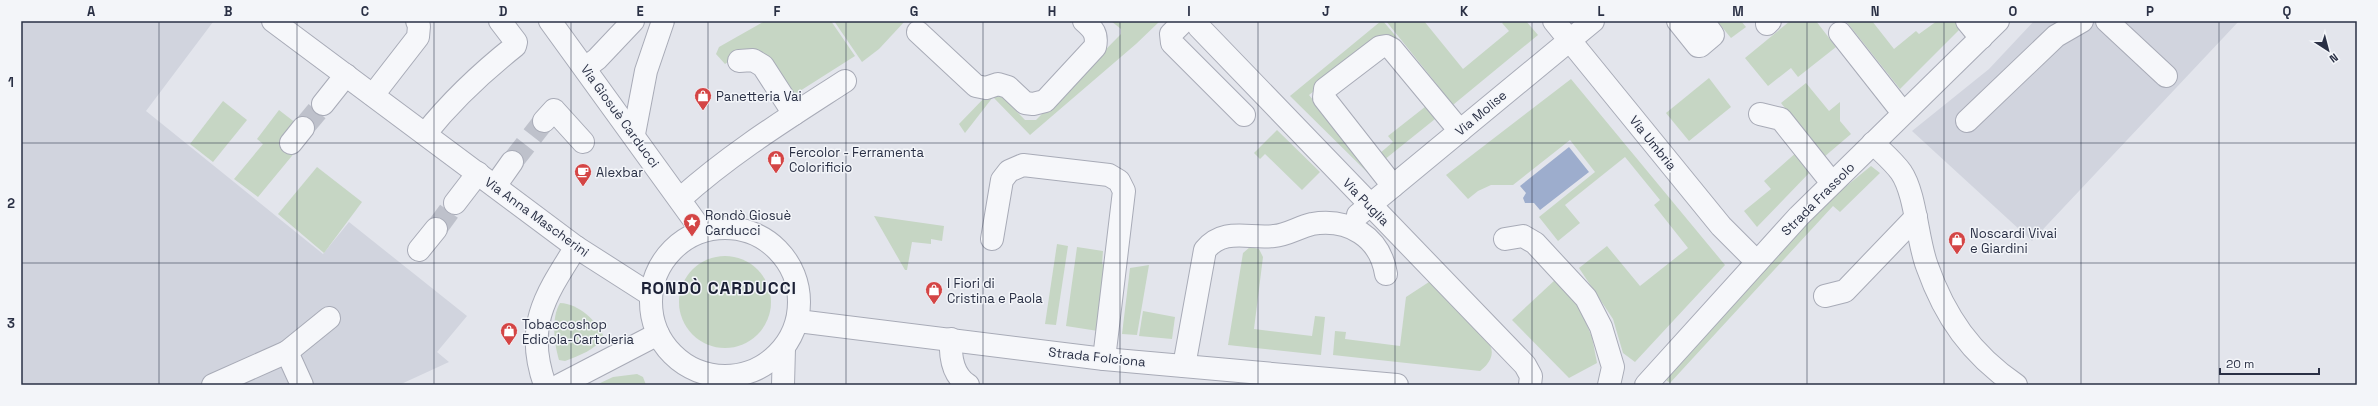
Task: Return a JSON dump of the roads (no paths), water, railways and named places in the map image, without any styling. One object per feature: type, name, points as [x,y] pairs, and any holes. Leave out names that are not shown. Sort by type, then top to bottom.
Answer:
[{"type":"street","points":[[373,95],[418,37],[419,26],[417,21]]},
{"type":"street","points":[[425,134],[447,106],[482,72],[515,46],[516,42],[500,21]]},
{"type":"street","name":"Via Giosuè Carducci","points":[[550,21],[634,134],[702,231]]},
{"type":"street","points":[[585,68],[615,41],[633,21]]},
{"type":"street","points":[[634,134],[646,71],[663,21]]},
{"type":"street","points":[[918,32],[976,86],[986,88],[998,84],[1008,87],[1025,102],[1033,104],[1045,101],[1095,47],[1097,39],[1094,30],[1084,21]]},
{"type":"street","points":[[1184,21],[1171,34],[1172,43],[1244,115]]},
{"type":"street","name":"Via Puglia","points":[[1196,21],[1199,27],[1370,206],[1525,365],[1531,376],[1530,385]]},
{"type":"street","name":"Via Umbria","points":[[1554,21],[1721,226],[1757,262]]},
{"type":"street","name":"Via Molise","points":[[1349,226],[1393,186],[1593,21]]},
{"type":"street","points":[[1678,21],[1698,46],[1700,46],[1713,33],[1703,21]]},
{"type":"street","points":[[1967,21],[1981,38]]},
{"type":"street","name":"Strada Frassolo","points":[[1646,385],[1757,262],[1832,183],[1998,21]]},
{"type":"street","points":[[1967,121],[2062,30],[2082,21]]},
{"type":"street","points":[[2107,21],[2166,76]]},
{"type":"street","name":"Via Anna Mascherini","points":[[279,22],[346,75],[576,247],[651,295]]},
{"type":"street","points":[[1840,33],[1903,114]]},
{"type":"street","points":[[1393,186],[1324,98],[1325,89],[1380,47],[1386,46],[1392,48],[1460,131]]},
{"type":"street","points":[[739,61],[753,60],[763,66],[794,114]]},
{"type":"street","points":[[323,104],[346,75]]},
{"type":"street","points":[[680,199],[708,174],[845,80]]},
{"type":"street","points":[[544,121],[554,110],[583,142]]},
{"type":"street","points":[[1760,114],[1781,119],[1832,183]]},
{"type":"street","points":[[1873,143],[1901,172],[1916,217],[1926,265],[1950,319],[1979,356],[2016,385]]},
{"type":"street","points":[[455,203],[512,162]]},
{"type":"street","points":[[992,239],[1002,180],[1009,171],[1023,165],[1109,175],[1119,181],[1124,191],[1104,359]]},
{"type":"street","points":[[1825,296],[1845,291],[1916,217]]},
{"type":"street","points":[[1184,366],[1205,250],[1212,242],[1223,236],[1234,234],[1275,236],[1312,224],[1333,223],[1349,226],[1372,242],[1379,250],[1384,260],[1386,274]]},
{"type":"street","points":[[725,226],[747,230],[768,240],[785,256],[796,276],[800,298],[798,320],[792,336],[784,348],[768,363],[731,381],[694,369],[680,361],[667,348],[658,334],[653,322],[651,295],[656,274],[667,255],[683,240],[702,231],[725,226]]},
{"type":"street","points":[[419,250],[436,229]]},
{"type":"street","points":[[1505,239],[1523,236],[1535,243],[1586,298],[1602,327],[1613,367],[1609,385]]},
{"type":"street","points":[[545,385],[539,367],[536,341],[538,318],[548,291],[576,247]]},
{"type":"street","points":[[213,385],[287,352],[329,318]]},
{"type":"street","name":"Strada Folciona","points":[[798,320],[1104,359],[1184,366],[1254,379],[1386,384]]},
{"type":"street","points":[[560,385],[658,334]]},
{"type":"street","points":[[951,340],[950,358],[957,374],[968,385]]},
{"type":"street","points":[[783,385],[784,348]]},
{"type":"street","points":[[287,352],[302,385]]},
{"type":"water","points":[[1569,147],[1589,172],[1540,210],[1534,203],[1525,203],[1523,198],[1526,193],[1520,186]]},
{"type":"tunnel","points":[[303,128],[323,104]]},
{"type":"tunnel","points":[[512,162],[544,121]]},
{"type":"tunnel","points":[[436,229],[455,203]]},
{"type":"place","name":"Panetteria Vai","points":[[703,111]]},
{"type":"place","name":"Fercolor - Ferramenta Colorificio","points":[[776,174]]},
{"type":"place","name":"Alexbar","points":[[583,187]]},
{"type":"place","name":"Rondò Giosuè Carducci","points":[[692,237]]},
{"type":"place","name":"Noscardi Vivai e Giardini","points":[[1957,255]]},
{"type":"place","name":"I Fiori di Cristina e Paola","points":[[934,305]]},
{"type":"place","name":"Tobaccoshop Edicola-Cartoleria","points":[[509,346]]},
{"type":"district","name":"RONDÒ CARDUCCI","points":[[719,288]]}]
